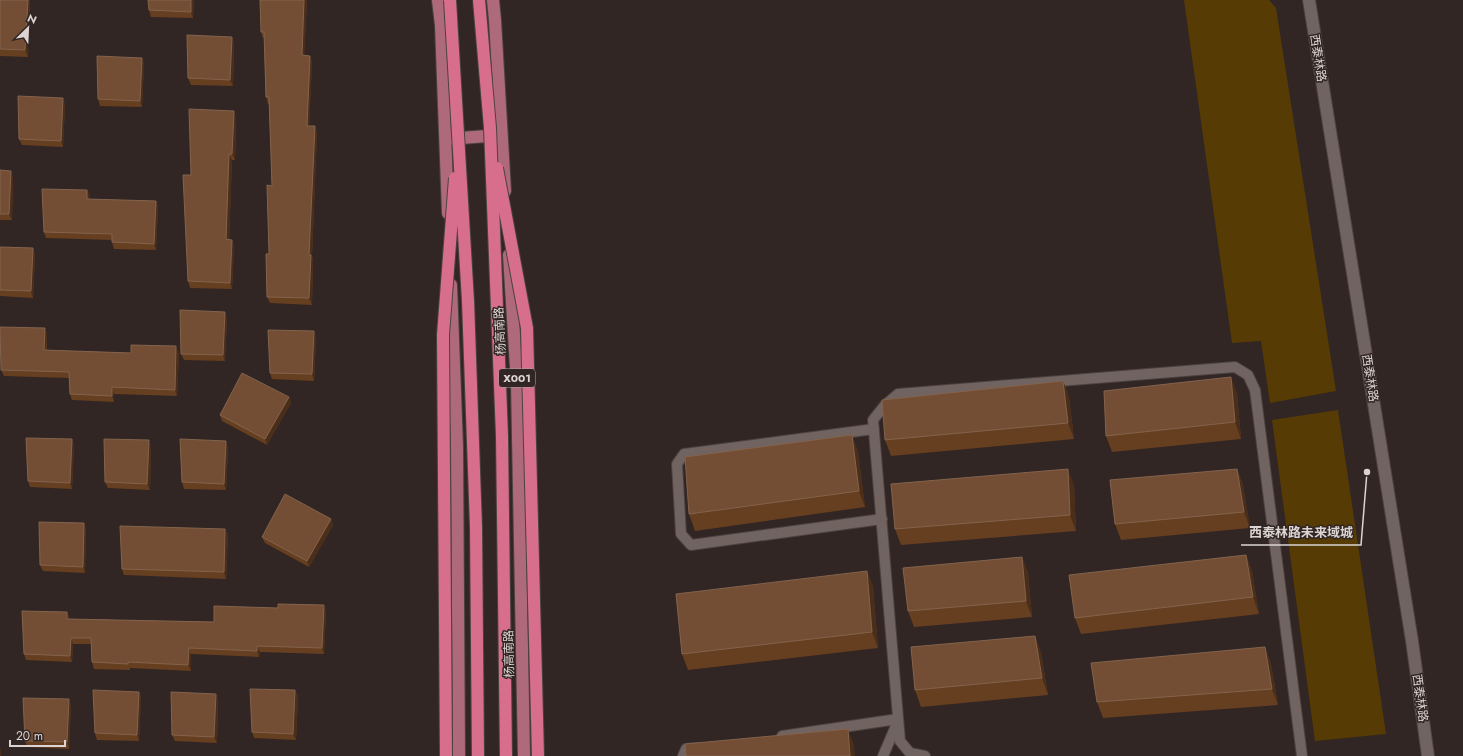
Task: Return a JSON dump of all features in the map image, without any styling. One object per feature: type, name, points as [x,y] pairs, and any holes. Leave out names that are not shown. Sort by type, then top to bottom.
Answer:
[{"type":"highway","points":[[450,0],[468,301],[476,527],[478,756]]},
{"type":"highway","name":"杨高南路","points":[[478,0],[490,128],[502,436],[506,756]]},
{"type":"highway","points":[[490,128],[528,328],[538,756]]},
{"type":"highway","points":[[446,756],[443,335],[458,131]]},
{"type":"main road","points":[[438,0],[457,446],[459,756]]},
{"type":"main road","name":"杨高南路","points":[[493,0],[496,20],[517,383],[524,756]]},
{"type":"main road","points":[[445,139],[502,135]]},
{"type":"street","name":"西泰林路","points":[[1309,0],[1409,625],[1428,756]]},
{"type":"lane","points":[[925,756],[910,753],[900,741],[873,420],[885,405],[898,394],[1234,367],[1248,375],[1255,390],[1302,756]]},
{"type":"lane","points":[[874,430],[684,454],[677,464],[681,534],[691,545],[882,519]]},
{"type":"lane","points":[[773,737],[898,719]]},
{"type":"lane","points":[[883,756],[898,719]]},
{"type":"lane","points":[[682,756],[686,749],[710,746]]},
{"type":"shaded area","points":[[1184,0],[1269,0],[1276,8],[1336,391],[1270,403],[1261,341],[1232,343]]},
{"type":"shaded area","points":[[1338,410],[1386,734],[1315,741],[1272,420]]},
{"type":"building","points":[[0,0],[28,0],[25,50],[0,49]]},
{"type":"building","points":[[148,0],[191,0],[191,12],[149,10]]},
{"type":"building","points":[[260,0],[304,0],[302,55],[310,56],[307,126],[315,126],[309,255],[311,255],[309,298],[267,297],[266,254],[269,254],[267,185],[272,186],[269,97],[266,97],[264,32],[261,32]]},
{"type":"building","points":[[187,35],[232,37],[230,80],[188,78]]},
{"type":"building","points":[[97,56],[142,58],[140,101],[98,99]]},
{"type":"building","points":[[18,96],[63,98],[61,141],[19,139]]},
{"type":"building","points":[[189,109],[234,111],[232,154],[229,154],[226,239],[232,240],[230,283],[188,281],[183,175],[191,175]]},
{"type":"building","points":[[0,170],[11,171],[9,214],[0,214]]},
{"type":"building","points":[[42,189],[87,190],[87,199],[156,201],[154,244],[112,242],[112,234],[44,232]]},
{"type":"building","points":[[0,247],[33,248],[31,291],[0,290]]},
{"type":"building","points":[[180,310],[225,312],[223,355],[181,354]]},
{"type":"building","points":[[0,327],[45,328],[44,350],[131,353],[131,345],[176,346],[175,390],[112,387],[112,396],[70,394],[69,372],[1,370]]},
{"type":"building","points":[[268,330],[314,331],[312,374],[270,373]]},
{"type":"building","points":[[242,373],[289,397],[265,439],[220,415]]},
{"type":"building","points":[[1231,377],[1235,422],[1106,436],[1104,391]]},
{"type":"building","points":[[1063,381],[1068,423],[885,440],[882,400]]},
{"type":"building","points":[[852,435],[859,491],[689,514],[685,457]]},
{"type":"building","points":[[26,438],[72,439],[70,483],[28,481]]},
{"type":"building","points":[[104,439],[149,440],[147,484],[105,482]]},
{"type":"building","points":[[180,439],[226,441],[224,484],[182,482]]},
{"type":"building","points":[[1068,469],[1070,515],[895,529],[891,484]]},
{"type":"building","points":[[1237,469],[1244,512],[1115,524],[1110,480]]},
{"type":"building","points":[[285,494],[331,519],[307,561],[262,537]]},
{"type":"building","points":[[39,522],[84,523],[83,567],[40,565]]},
{"type":"building","points":[[120,526],[225,529],[224,572],[122,569]]},
{"type":"building","points":[[1246,555],[1253,597],[1075,618],[1069,575]]},
{"type":"building","points":[[1022,557],[1026,601],[908,611],[903,568]]},
{"type":"building","points":[[867,571],[872,632],[682,654],[676,594]]},
{"type":"building","points":[[278,604],[324,605],[322,648],[257,646],[257,651],[189,648],[188,665],[128,662],[128,664],[92,662],[91,638],[71,638],[70,656],[24,654],[22,611],[67,612],[67,619],[214,622],[214,606],[278,608]]},
{"type":"building","points":[[1035,636],[1042,678],[915,690],[911,647]]},
{"type":"building","points":[[1265,647],[1272,689],[1097,702],[1091,663]]},
{"type":"building","points":[[250,689],[295,690],[293,734],[252,732]]},
{"type":"building","points":[[93,690],[139,692],[137,735],[95,733]]},
{"type":"building","points":[[171,692],[216,694],[214,737],[172,735]]},
{"type":"building","points":[[23,698],[69,699],[67,742],[25,741]]},
{"type":"building","points":[[848,729],[850,756],[686,756],[685,744]]},
{"type":"place","name":"西泰林路未来域城","points":[[1367,472]]}]
